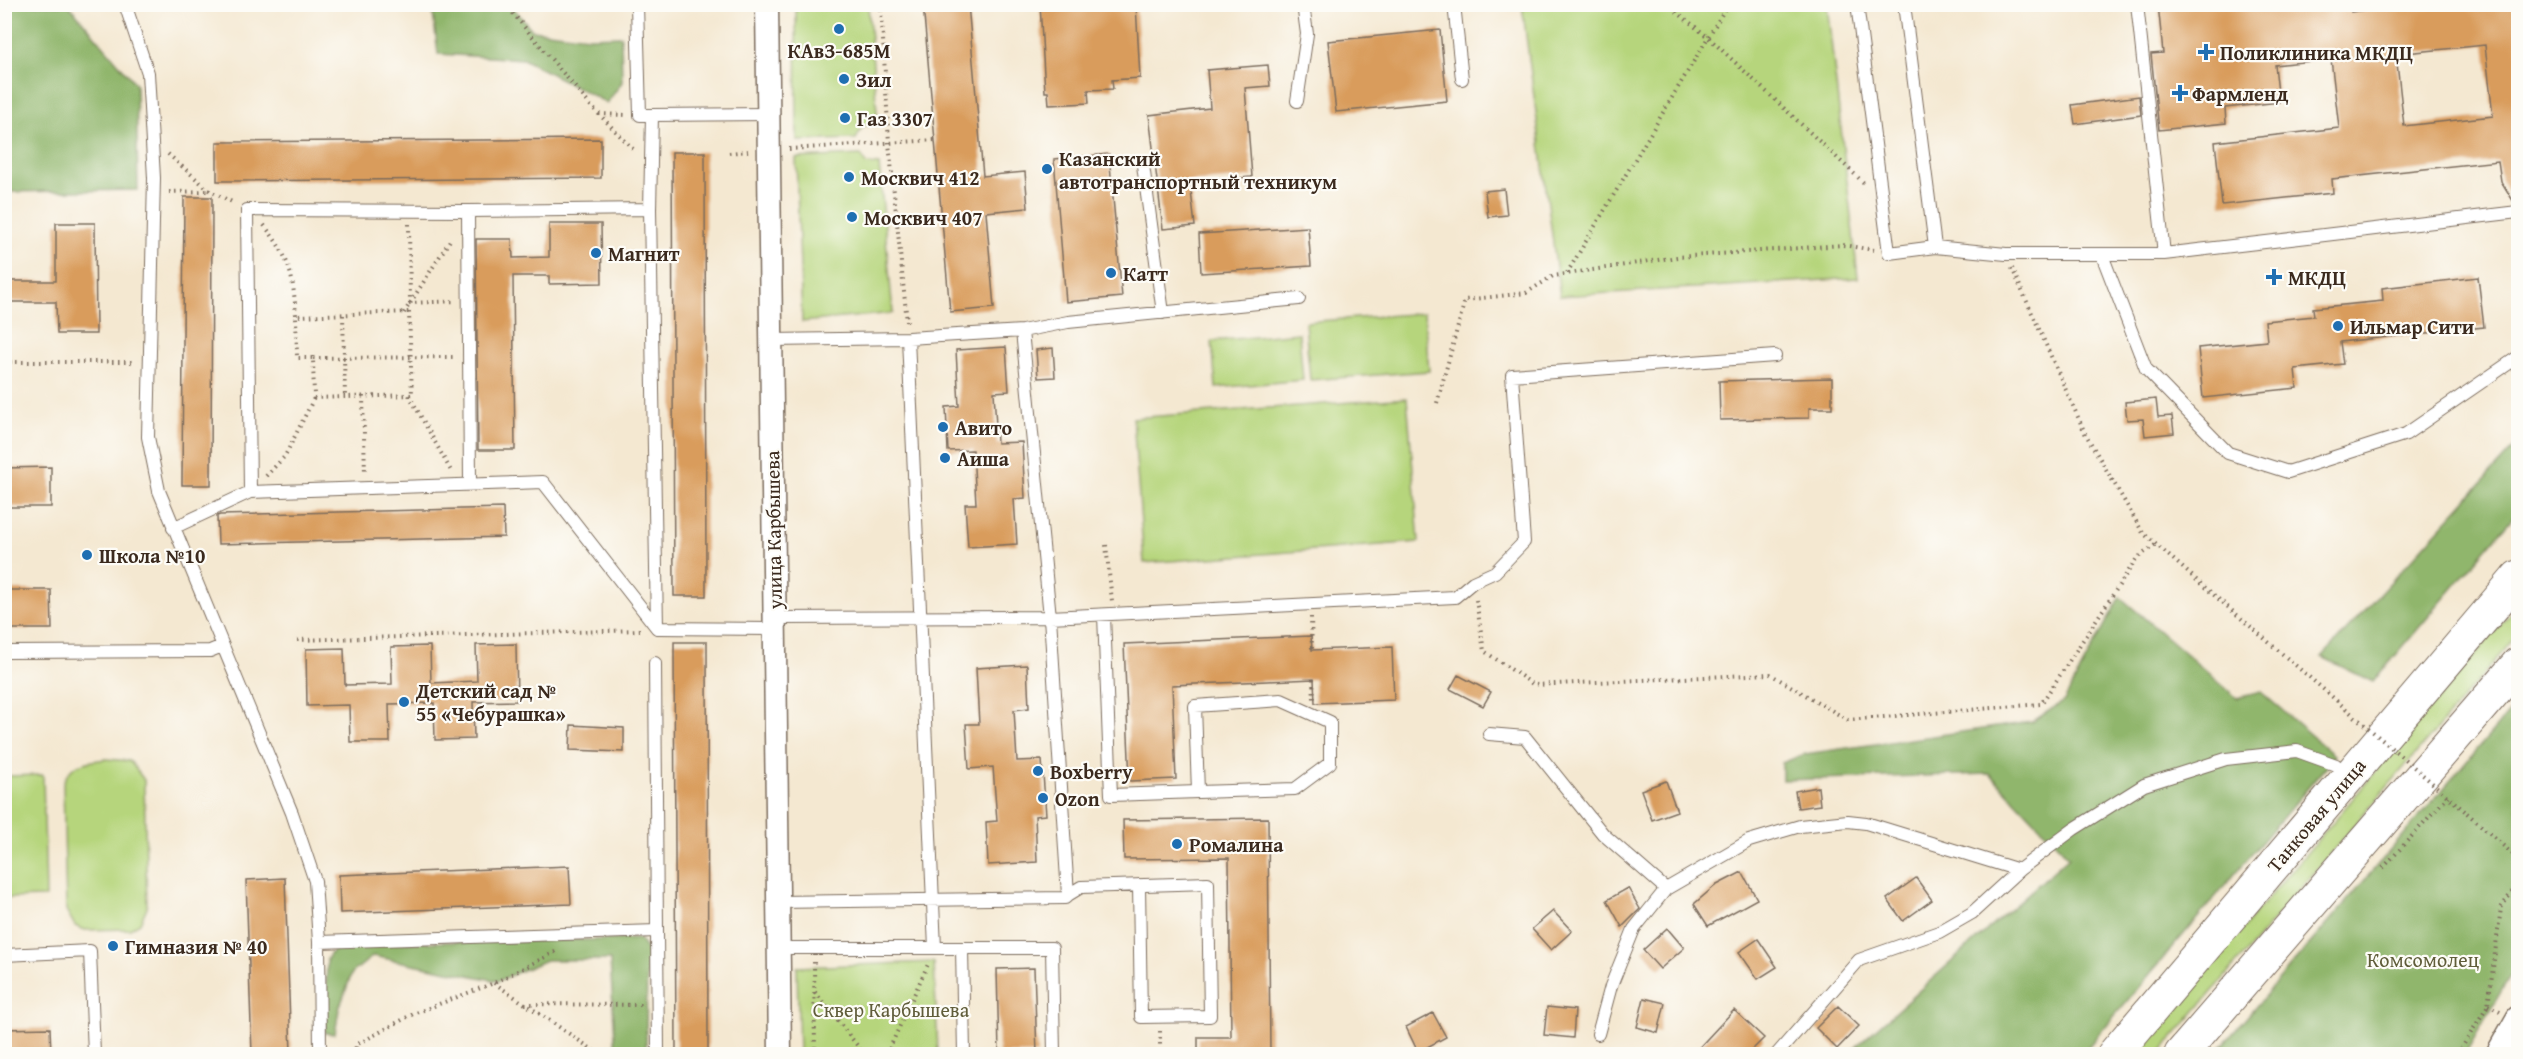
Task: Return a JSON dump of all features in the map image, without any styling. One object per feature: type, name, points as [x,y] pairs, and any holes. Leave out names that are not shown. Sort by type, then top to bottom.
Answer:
[{"type":"main road","name":"Танковая улица","points":[[2114,1054],[2518,577]]},
{"type":"main road","points":[[2181,1054],[2518,664]]},
{"type":"street","name":"улица Карбышева","points":[[767,4],[780,1054]]},
{"type":"street","points":[[2497,1054],[2518,1017]]},
{"type":"lane","points":[[125,4],[148,73],[152,140],[154,192],[148,437],[159,491],[292,813],[315,881],[319,942],[320,1054]]},
{"type":"lane","points":[[637,4],[651,168],[657,628]]},
{"type":"lane","points":[[1297,101],[1307,34],[1304,4]]},
{"type":"lane","points":[[1454,4],[1462,79]]},
{"type":"lane","points":[[1857,4],[1889,253],[1935,247],[2006,254],[2164,254],[2518,212]]},
{"type":"lane","points":[[1904,4],[1935,247]]},
{"type":"lane","points":[[2137,4],[2164,254]]},
{"type":"lane","points":[[646,115],[768,114]]},
{"type":"lane","points":[[1143,165],[1163,313]]},
{"type":"lane","points":[[250,492],[247,210],[650,209]]},
{"type":"lane","points":[[464,483],[469,356],[468,211]]},
{"type":"lane","points":[[2102,255],[2146,369],[2228,453],[2288,472],[2406,434],[2518,357]]},
{"type":"lane","points":[[771,340],[908,338],[1022,331],[1068,322],[1299,299]]},
{"type":"lane","points":[[1022,331],[1050,617],[1068,895]]},
{"type":"lane","points":[[908,338],[935,948]]},
{"type":"lane","points":[[657,628],[922,618],[1109,615],[1455,597],[1473,582],[1496,572],[1524,542],[1512,375],[1775,356]]},
{"type":"lane","points":[[173,528],[250,492],[543,482],[657,628]]},
{"type":"lane","points":[[1109,615],[1111,795],[1295,789],[1330,763],[1330,722],[1281,700],[1195,706],[1198,792]]},
{"type":"lane","points":[[4,652],[210,651],[222,646]]},
{"type":"lane","points":[[655,663],[658,1054]]},
{"type":"lane","points":[[1489,734],[1526,737],[1603,834],[1666,889]]},
{"type":"lane","points":[[1777,1054],[1859,960],[1939,932],[1972,913],[2019,870],[2074,829],[2144,785],[2226,759],[2297,751],[2336,765],[2349,776]]},
{"type":"lane","points":[[1598,1034],[1611,986],[1635,929],[1666,889],[1749,841],[1800,826],[1848,821],[1866,823],[2019,870]]},
{"type":"lane","points":[[778,902],[1065,898],[1081,887],[1139,885],[1208,884],[1210,1016],[1141,1017],[1139,885]]},
{"type":"lane","points":[[319,942],[657,931]]},
{"type":"lane","points":[[779,948],[1052,948],[1054,1054]]},
{"type":"lane","points":[[962,948],[964,1054]]},
{"type":"lane","points":[[4,955],[90,951],[94,1054]]},
{"type":"path","points":[[505,4],[599,114],[651,168]]},
{"type":"path","points":[[881,4],[889,143],[908,338]]},
{"type":"path","points":[[1667,4],[1709,38],[1882,201]]},
{"type":"path","points":[[1567,274],[1728,4]]},
{"type":"path","points":[[599,114],[646,115]]},
{"type":"path","points":[[152,140],[210,191],[247,210],[264,225],[284,250],[293,278],[297,358],[469,356]]},
{"type":"path","points":[[729,153],[935,140]]},
{"type":"path","points":[[154,192],[210,191]]},
{"type":"path","points":[[409,211],[410,303]]},
{"type":"path","points":[[404,313],[468,211]]},
{"type":"path","points":[[1437,403],[1465,300],[1526,293],[1553,276],[1677,257],[1842,245],[1889,253]]},
{"type":"path","points":[[2006,254],[2085,433],[2143,533],[2518,859]]},
{"type":"path","points":[[410,303],[468,300]]},
{"type":"path","points":[[296,316],[409,312],[412,395],[314,398]]},
{"type":"path","points":[[343,315],[345,397]]},
{"type":"path","points":[[250,492],[285,456],[314,398],[313,358]]},
{"type":"path","points":[[4,362],[150,362]]},
{"type":"path","points":[[409,395],[464,483]]},
{"type":"path","points":[[363,396],[365,487]]},
{"type":"path","points":[[1106,545],[1109,615]]},
{"type":"path","points":[[1473,582],[1484,651],[1534,685],[1770,674],[1848,720],[2041,704],[2137,558],[2155,545]]},
{"type":"path","points":[[1310,604],[1312,650]]},
{"type":"path","points":[[297,640],[626,632],[657,628]]},
{"type":"path","points":[[1062,797],[1111,795]]},
{"type":"path","points":[[2383,868],[2448,796]]},
{"type":"path","points":[[2458,1054],[2488,1005],[2501,908],[2518,883]]},
{"type":"path","points":[[355,1054],[356,1045],[413,1014],[494,982],[592,933]]},
{"type":"path","points":[[814,948],[815,1054]]},
{"type":"path","points":[[887,1054],[935,948]]},
{"type":"path","points":[[494,982],[599,1054]]},
{"type":"path","points":[[814,992],[864,1054]]},
{"type":"path","points":[[525,1004],[658,1005]]},
{"type":"path","points":[[1159,1017],[1160,1054]]},
{"type":"green space","points":[[4,5],[69,5],[136,84],[138,190],[5,192]]},
{"type":"green space","points":[[432,5],[511,5],[532,30],[588,37],[621,36],[622,82],[607,103],[523,59],[438,54]]},
{"type":"green space","points":[[796,5],[868,5],[878,124],[863,126],[856,139],[797,141]]},
{"type":"green space","points":[[1522,5],[1827,5],[1858,278],[1560,296]]},
{"type":"green space","points":[[861,155],[866,164],[879,165],[893,313],[802,322],[796,158]]},
{"type":"green space","points":[[1424,313],[1429,371],[1310,380],[1305,322]]},
{"type":"green space","points":[[1299,333],[1303,380],[1216,388],[1212,341]]},
{"type":"green space","points":[[1407,398],[1419,542],[1144,563],[1133,418]]},
{"type":"green space","points":[[2518,443],[2518,511],[2373,682],[2322,657]]},
{"type":"green space","points":[[2120,597],[2237,698],[2261,692],[2335,756],[2082,1054],[1848,1054],[2069,857],[1990,774],[1782,780],[1782,763],[1805,754],[2032,722],[2064,701]]},
{"type":"green space","points":[[2518,604],[2518,634],[2159,1054],[2136,1054]]},
{"type":"green space","name":"Комсомолец","points":[[2518,702],[2518,962],[2465,1054],[2215,1054]]},
{"type":"green space","points":[[106,759],[130,761],[144,780],[147,907],[140,923],[130,929],[85,930],[75,926],[66,910],[63,783],[70,771],[80,764]]},
{"type":"green space","points":[[43,775],[46,897],[5,898],[5,776]]},
{"type":"green space","points":[[639,939],[647,950],[646,1054],[616,1054],[610,960],[546,960],[498,981],[373,956],[352,973],[339,1009],[335,1034],[325,1033],[327,959],[337,944]]},
{"type":"green space","name":"Сквер Карбышева","points":[[934,962],[938,1054],[799,1054],[797,967]]},
{"type":"building","points":[[923,4],[968,4],[983,176],[1025,172],[1028,208],[986,212],[994,308],[950,312]]},
{"type":"building","points":[[1040,4],[1136,4],[1140,78],[1112,80],[1113,89],[1088,90],[1089,103],[1049,105],[1048,92],[1045,92]]},
{"type":"building","points":[[2158,4],[2350,4],[2351,12],[2417,4],[2518,4],[2518,204],[2515,204],[2501,181],[2498,161],[2332,179],[2333,193],[2222,205],[2215,142],[2339,128],[2331,59],[2275,65],[2279,102],[2225,108],[2226,123],[2159,130],[2151,54],[2163,53]],"holes":[[[2485,45],[2493,116],[2404,126],[2396,54]]]},
{"type":"building","points":[[1440,30],[1447,101],[1336,112],[1328,41]]},
{"type":"building","points":[[1268,65],[1270,86],[1245,88],[1252,177],[1190,182],[1195,226],[1163,229],[1149,115],[1210,108],[1207,70]]},
{"type":"building","points":[[2139,96],[2141,115],[2075,124],[2072,105]]},
{"type":"building","points":[[601,139],[601,178],[217,181],[217,142]]},
{"type":"building","points":[[672,152],[705,152],[706,596],[674,596]]},
{"type":"building","points":[[1109,154],[1122,297],[1066,302],[1054,159]]},
{"type":"building","points":[[1504,189],[1507,215],[1488,217],[1485,191]]},
{"type":"building","points":[[184,197],[212,197],[211,485],[182,485]]},
{"type":"building","points":[[56,223],[95,223],[96,334],[57,334],[56,302],[4,302],[4,281],[56,281]]},
{"type":"building","points":[[549,224],[601,224],[602,283],[549,284],[549,276],[513,276],[515,450],[478,450],[476,239],[512,239],[513,258],[549,257]]},
{"type":"building","points":[[1308,227],[1311,266],[1201,273],[1199,234]]},
{"type":"building","points":[[2478,277],[2484,327],[2340,342],[2343,364],[2295,369],[2297,388],[2203,398],[2198,348],[2267,341],[2265,321],[2314,316],[2313,308],[2383,301],[2382,288]]},
{"type":"building","points":[[1006,347],[1009,391],[994,392],[997,443],[1022,442],[1025,498],[1014,499],[1017,544],[968,547],[965,504],[976,504],[973,450],[948,451],[946,407],[959,406],[956,350]]},
{"type":"building","points":[[1053,348],[1055,377],[1038,378],[1036,350]]},
{"type":"building","points":[[1832,378],[1832,408],[1809,408],[1809,418],[1720,420],[1719,381]]},
{"type":"building","points":[[2156,399],[2158,417],[2172,416],[2174,433],[2145,436],[2143,419],[2127,420],[2125,402]]},
{"type":"building","points":[[51,467],[51,507],[4,507],[4,468]]},
{"type":"building","points":[[503,508],[504,537],[218,544],[217,516],[220,515]]},
{"type":"building","points":[[4,590],[51,590],[52,629],[4,629]]},
{"type":"building","points":[[1311,636],[1312,650],[1392,647],[1394,700],[1315,703],[1314,679],[1172,685],[1176,779],[1130,781],[1124,644]]},
{"type":"building","points":[[674,642],[707,642],[708,1054],[676,1054]]},
{"type":"building","points":[[516,644],[517,701],[473,702],[474,739],[435,740],[434,703],[389,704],[390,742],[350,742],[349,705],[307,706],[306,649],[344,648],[345,685],[392,684],[391,647],[430,646],[431,683],[477,681],[476,645]]},
{"type":"building","points":[[1027,665],[1029,708],[1014,710],[1017,761],[1042,760],[1046,815],[1035,816],[1037,862],[988,865],[986,822],[997,821],[993,767],[969,769],[966,724],[979,724],[976,668]]},
{"type":"building","points":[[1458,675],[1491,692],[1483,706],[1450,689]]},
{"type":"building","points":[[571,725],[624,728],[624,752],[570,750]]},
{"type":"building","points":[[1666,781],[1677,811],[1652,820],[1641,790]]},
{"type":"building","points":[[1818,787],[1820,805],[1798,808],[1795,791]]},
{"type":"building","points":[[1268,818],[1270,1054],[1198,1054],[1198,1037],[1231,1037],[1229,858],[1124,859],[1123,820]]},
{"type":"building","points":[[569,866],[571,904],[340,913],[339,875]]},
{"type":"building","points":[[1742,872],[1757,899],[1708,926],[1694,904],[1715,886]]},
{"type":"building","points":[[285,878],[291,1054],[252,1054],[246,880]]},
{"type":"building","points":[[1916,878],[1932,900],[1903,921],[1887,899]]},
{"type":"building","points":[[1628,888],[1640,909],[1622,927],[1607,900]]},
{"type":"building","points":[[1553,911],[1572,931],[1551,950],[1532,929]]},
{"type":"building","points":[[1667,928],[1684,948],[1660,969],[1643,950]]},
{"type":"building","points":[[1758,939],[1777,967],[1758,979],[1739,952]]},
{"type":"building","points":[[1034,968],[1037,1054],[999,1054],[997,969]]},
{"type":"building","points":[[1644,998],[1665,1003],[1658,1033],[1637,1027]]},
{"type":"building","points":[[1838,1006],[1859,1026],[1837,1049],[1816,1028]]},
{"type":"building","points":[[1547,1007],[1575,1010],[1573,1038],[1544,1035]]},
{"type":"building","points":[[1734,1010],[1764,1038],[1748,1054],[1693,1054]]},
{"type":"building","points":[[1433,1013],[1446,1037],[1418,1052],[1406,1027]]},
{"type":"building","points":[[50,1028],[51,1054],[4,1054],[4,1029]]},
{"type":"place","name":"КАвЗ-685М","points":[[839,29]]},
{"type":"place","name":"Поликлиника МКДЦ","points":[[2206,52]]},
{"type":"place","name":"Зил","points":[[844,79]]},
{"type":"place","name":"Фармленд","points":[[2180,93]]},
{"type":"place","name":"Газ 3307","points":[[845,118]]},
{"type":"place","name":"Казанский автотранспортный техникум","points":[[1047,169]]},
{"type":"place","name":"Москвич 412","points":[[849,177]]},
{"type":"place","name":"Москвич 407","points":[[852,217]]},
{"type":"place","name":"Магнит","points":[[596,253]]},
{"type":"place","name":"Катт","points":[[1111,273]]},
{"type":"place","name":"МКДЦ","points":[[2274,277]]},
{"type":"place","name":"Ильмар Сити","points":[[2338,326]]},
{"type":"place","name":"Авито","points":[[943,427]]},
{"type":"place","name":"Аиша","points":[[945,458]]},
{"type":"place","name":"Школа №10","points":[[87,555]]},
{"type":"place","name":"Детский сад № 55 «Чебурашка»","points":[[404,702]]},
{"type":"place","name":"Boxberry","points":[[1038,771]]},
{"type":"place","name":"Ozon","points":[[1043,798]]},
{"type":"place","name":"Ромалина","points":[[1177,844]]},
{"type":"place","name":"Гимназия № 40","points":[[113,946]]}]
